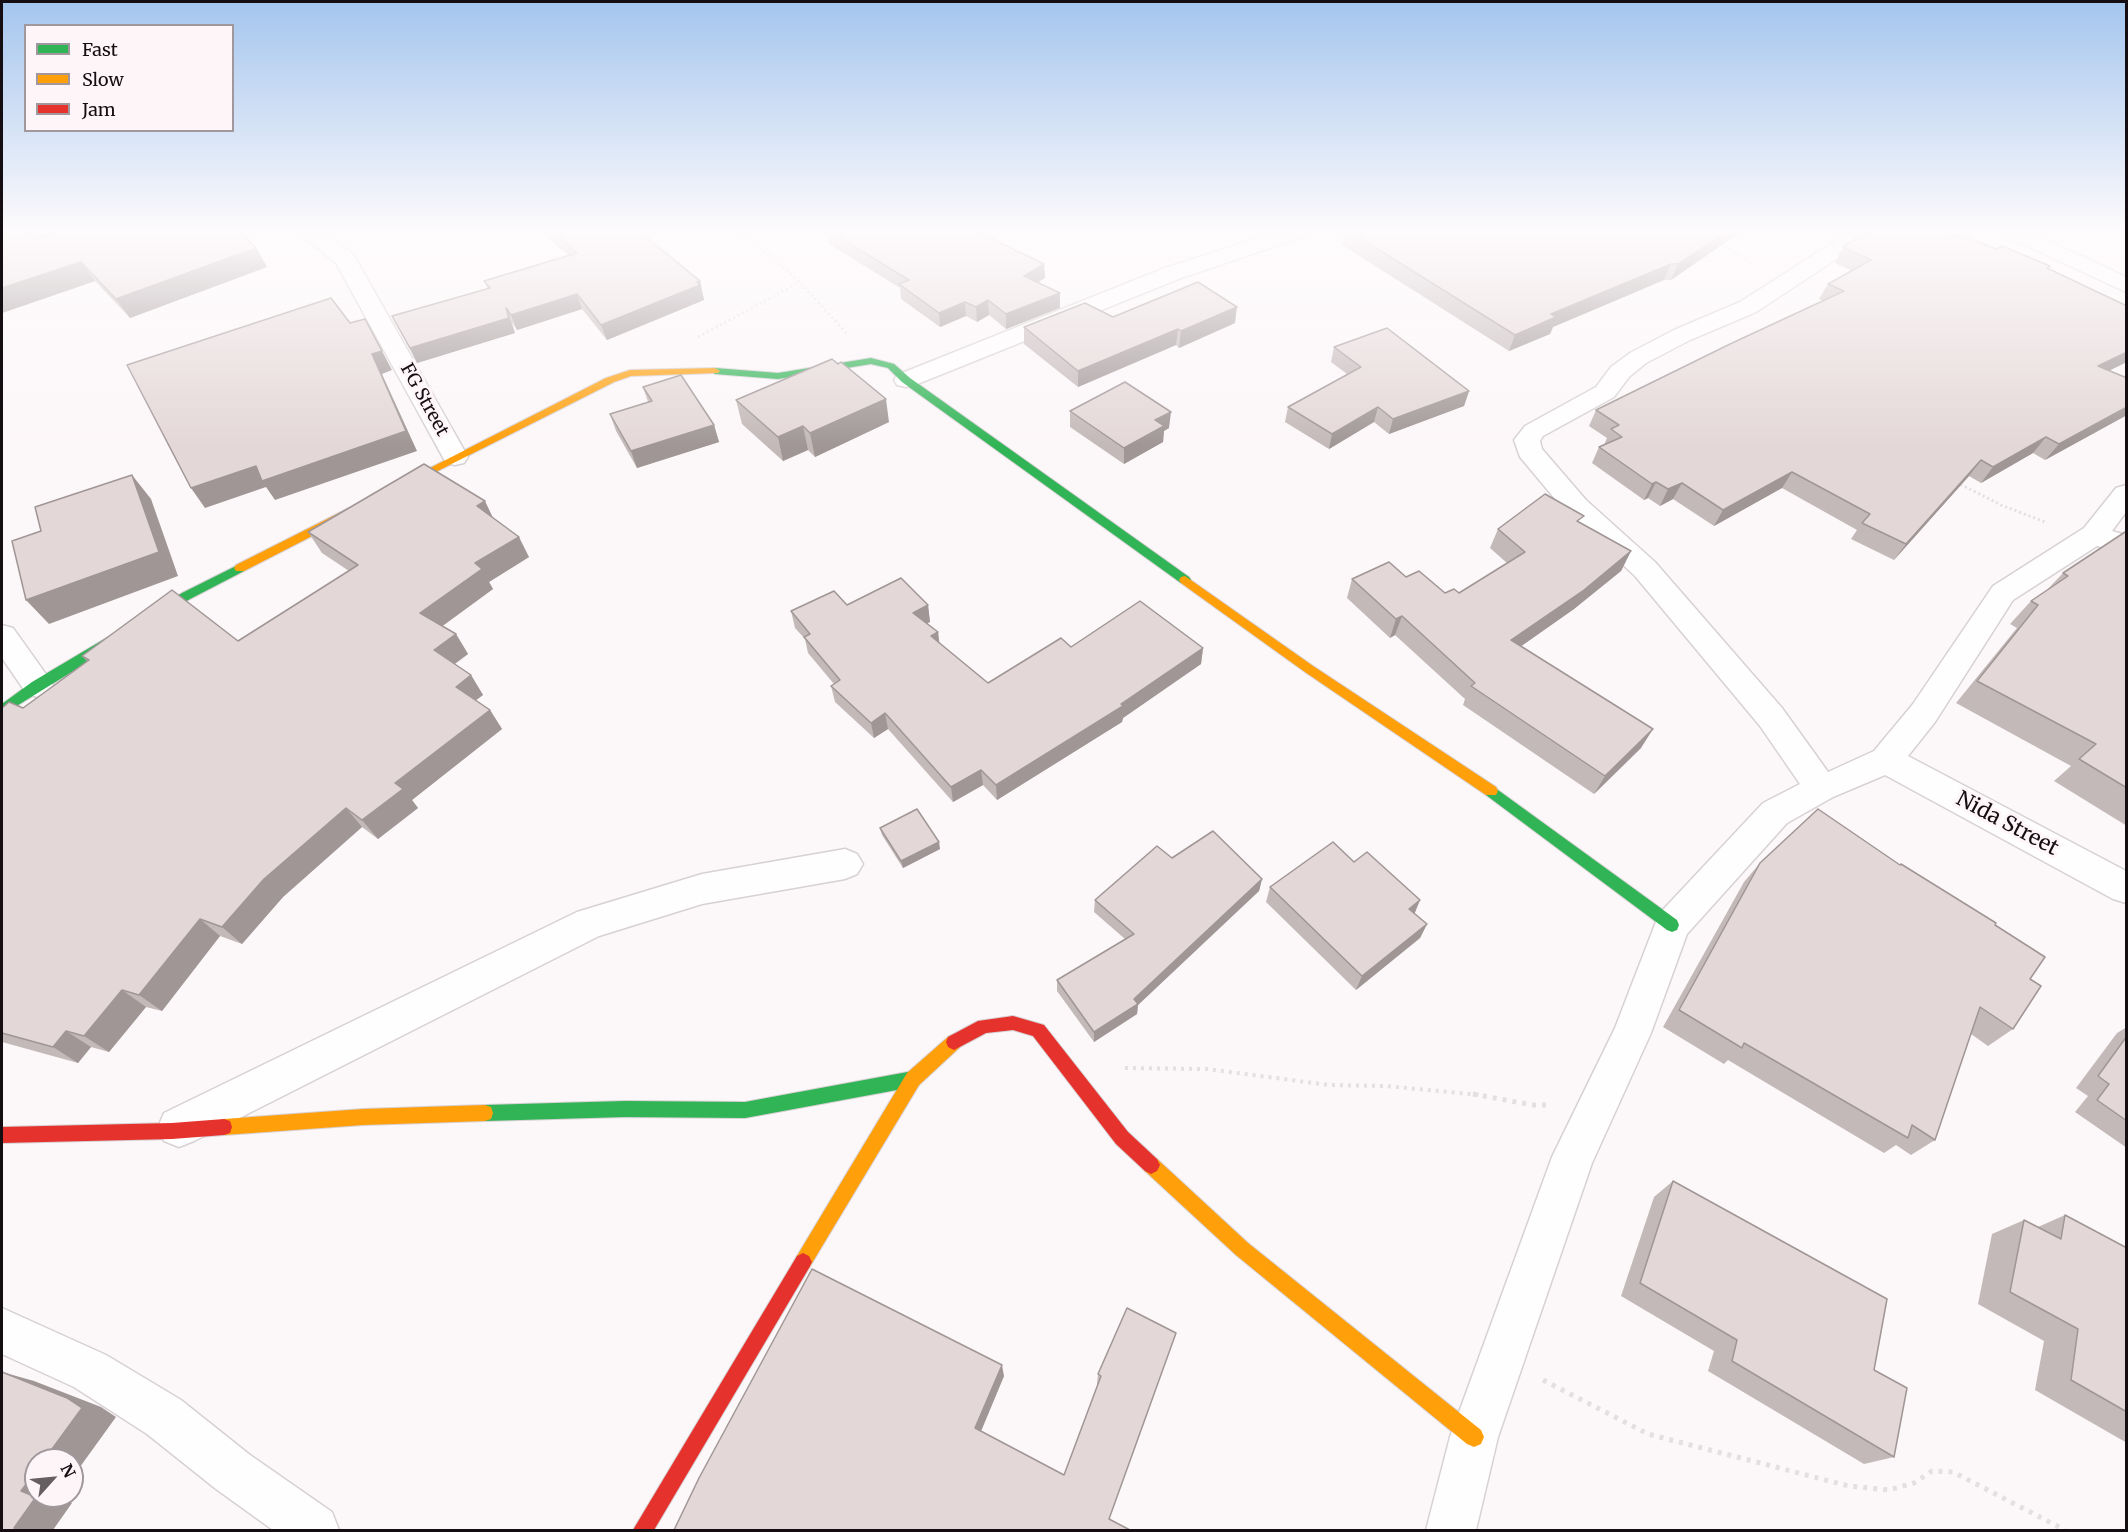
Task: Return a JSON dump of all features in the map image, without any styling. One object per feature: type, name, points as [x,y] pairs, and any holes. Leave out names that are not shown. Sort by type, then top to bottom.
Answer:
[{"type":"street","name":"FG Street","points":[[369,302],[455,457]]},
{"type":"street","points":[[906,380],[1099,302]]},
{"type":"street","points":[[1755,302],[1682,334],[1638,358],[1620,372],[1605,392],[1534,431],[1527,440],[1529,452],[1576,506],[1645,569],[1771,717],[1821,788]]},
{"type":"street","points":[[2,710],[37,685],[186,596],[455,457],[630,373],[704,370],[778,376],[871,361],[891,366],[906,380],[1309,669],[1494,793],[1672,925]]},
{"type":"street","points":[[1450,1530],[1474,1437],[1573,1157],[1632,1033],[1672,925],[1776,813],[1821,788],[1886,760],[1924,713],[2003,593],[2110,540],[2127,495]]},
{"type":"street","points":[[2,636],[37,685]]},
{"type":"street","name":"Nida Street","points":[[1886,760],[2127,888]]},
{"type":"street","points":[[172,1131],[590,923],[702,889],[844,864]]},
{"type":"street","points":[[643,1530],[913,1079],[952,1043],[984,1026],[1013,1023],[1038,1030],[1122,1138],[1242,1249],[1474,1437]]},
{"type":"street","points":[[2,1135],[172,1131],[363,1117],[625,1109],[745,1110],[913,1079]]},
{"type":"street","points":[[2,1331],[90,1371],[164,1417],[233,1472],[314,1530]]},
{"type":"path","points":[[630,373],[762,302]]},
{"type":"path","points":[[818,302],[871,361]]},
{"type":"path","points":[[1948,478],[2042,521],[2110,540]]},
{"type":"path","points":[[1070,1071],[1149,1067],[1207,1069],[1329,1085],[1386,1086],[1469,1093],[1533,1105],[1600,1100]]},
{"type":"path","points":[[1500,1362],[1556,1385],[1648,1434],[1849,1486],[1889,1490],[1914,1483],[1932,1471],[1953,1472],[2065,1530]]},
{"type":"building","points":[[317,302],[334,302],[350,323],[365,319],[382,351],[372,354],[406,431],[262,481],[256,466],[191,488],[127,365]]},
{"type":"building","points":[[439,302],[550,302],[511,315],[506,308],[509,318],[410,348],[392,316]]},
{"type":"building","points":[[584,302],[657,302],[601,325]]},
{"type":"building","points":[[925,302],[964,302],[939,313]]},
{"type":"building","points":[[966,302],[984,302],[976,307]]},
{"type":"building","points":[[991,302],[1036,302],[1006,314]]},
{"type":"building","points":[[1148,302],[1230,302],[1237,307],[1078,371],[1024,327],[1085,303],[1113,317]]},
{"type":"building","points":[[1463,302],[1579,302],[1551,314],[1556,317],[1515,335]]},
{"type":"building","points":[[1819,302],[2120,302],[2127,306],[2127,352],[2098,366],[2127,378],[2127,407],[2059,444],[2046,437],[1993,467],[1981,460],[1906,544],[1862,523],[1870,514],[1792,472],[1723,510],[1682,483],[1668,489],[1656,482],[1652,484],[1599,447],[1622,437],[1611,429],[1619,425],[1596,410]]},
{"type":"building","points":[[1387,328],[1469,391],[1393,419],[1378,407],[1332,434],[1288,407],[1361,367],[1334,347]]},
{"type":"building","points":[[832,359],[838,364],[841,362],[886,399],[810,433],[803,426],[778,437],[736,400]]},
{"type":"building","points":[[681,375],[714,425],[631,451],[610,414],[652,401],[643,387]]},
{"type":"building","points":[[1125,382],[1171,412],[1155,420],[1164,426],[1124,448],[1070,411]]},
{"type":"building","points":[[424,464],[485,501],[477,506],[519,537],[475,563],[482,569],[420,613],[456,634],[434,650],[471,675],[456,687],[490,710],[395,783],[403,789],[362,820],[346,808],[264,879],[222,927],[200,919],[139,995],[122,990],[84,1036],[66,1031],[53,1047],[2,1033],[2,708],[9,702],[23,708],[89,660],[82,656],[172,590],[238,641],[358,565],[308,532]]},
{"type":"building","points":[[132,475],[159,552],[26,600],[12,541],[41,531],[35,507]]},
{"type":"building","points":[[1545,494],[1584,516],[1577,521],[1631,551],[1584,590],[1511,640],[1653,729],[1605,776],[1471,686],[1475,683],[1402,616],[1396,619],[1352,579],[1389,562],[1406,577],[1419,571],[1445,593],[1454,589],[1459,593],[1525,552],[1498,529]]},
{"type":"building","points":[[2125,532],[2127,533],[2127,788],[2079,759],[2096,744],[1977,681],[2038,605],[2031,601],[2068,576],[2063,573]]},
{"type":"building","points":[[901,578],[928,605],[913,613],[938,632],[931,636],[988,683],[1061,638],[1071,647],[1140,601],[1203,648],[1121,704],[1123,706],[996,785],[981,770],[951,787],[885,713],[871,723],[831,686],[840,680],[804,637],[810,634],[791,611],[834,591],[847,605]]},
{"type":"building","points":[[917,809],[939,842],[901,861],[880,828]]},
{"type":"building","points":[[1818,809],[1900,865],[1996,923],[1995,925],[2045,957],[2030,979],[2041,986],[2013,1029],[1980,1007],[1935,1140],[1912,1125],[1908,1138],[1744,1043],[1742,1048],[1679,1010],[1760,863]]},
{"type":"building","points":[[1213,831],[1262,879],[1134,999],[1138,1004],[1094,1032],[1057,980],[1134,934],[1095,900],[1157,846],[1172,858]]},
{"type":"building","points":[[1333,842],[1354,862],[1367,852],[1420,900],[1409,909],[1427,924],[1362,976],[1270,887]]},
{"type":"building","points":[[2127,1036],[2127,1121],[2097,1100],[2109,1084],[2098,1076]]},
{"type":"building","points":[[1673,1181],[1887,1299],[1874,1370],[1907,1388],[1894,1457],[1732,1361],[1737,1340],[1640,1283]]},
{"type":"building","points":[[2065,1215],[2127,1248],[2127,1412],[2071,1380],[2078,1329],[2010,1292],[2024,1220],[2061,1239]]},
{"type":"building","points":[[812,1269],[1002,1365],[975,1428],[1064,1475],[1101,1376],[1098,1374],[1127,1308],[1176,1333],[1109,1519],[1130,1530],[674,1530],[699,1478]]},
{"type":"building","points":[[2,1372],[67,1398],[82,1408],[53,1448],[24,1448],[24,1487],[21,1491],[24,1492],[24,1508],[28,1508],[14,1528],[18,1530],[2,1530]]},
{"type":"traffic: fast","points":[[715,371],[778,376],[871,361],[891,366],[906,380],[1185,580]]},
{"type":"traffic: fast","points":[[2,710],[37,685],[186,596],[240,568]]},
{"type":"traffic: fast","points":[[1491,791],[1672,925]]},
{"type":"traffic: fast","points":[[485,1113],[625,1109],[745,1110],[913,1079]]},
{"type":"traffic: slow","points":[[392,490],[610,380],[630,373],[715,371]]},
{"type":"traffic: slow","points":[[240,568],[349,512]]},
{"type":"traffic: slow","points":[[1185,580],[1309,669],[1491,791]]},
{"type":"traffic: slow","points":[[803,1262],[913,1079],[954,1042]]},
{"type":"traffic: slow","points":[[224,1127],[363,1117],[485,1113]]},
{"type":"traffic: slow","points":[[1151,1165],[1242,1249],[1474,1437]]},
{"type":"traffic: jam","points":[[954,1042],[984,1026],[1013,1023],[1038,1030],[1122,1138],[1151,1165]]},
{"type":"traffic: jam","points":[[2,1135],[172,1131],[224,1127]]},
{"type":"traffic: jam","points":[[643,1530],[803,1262]]}]
